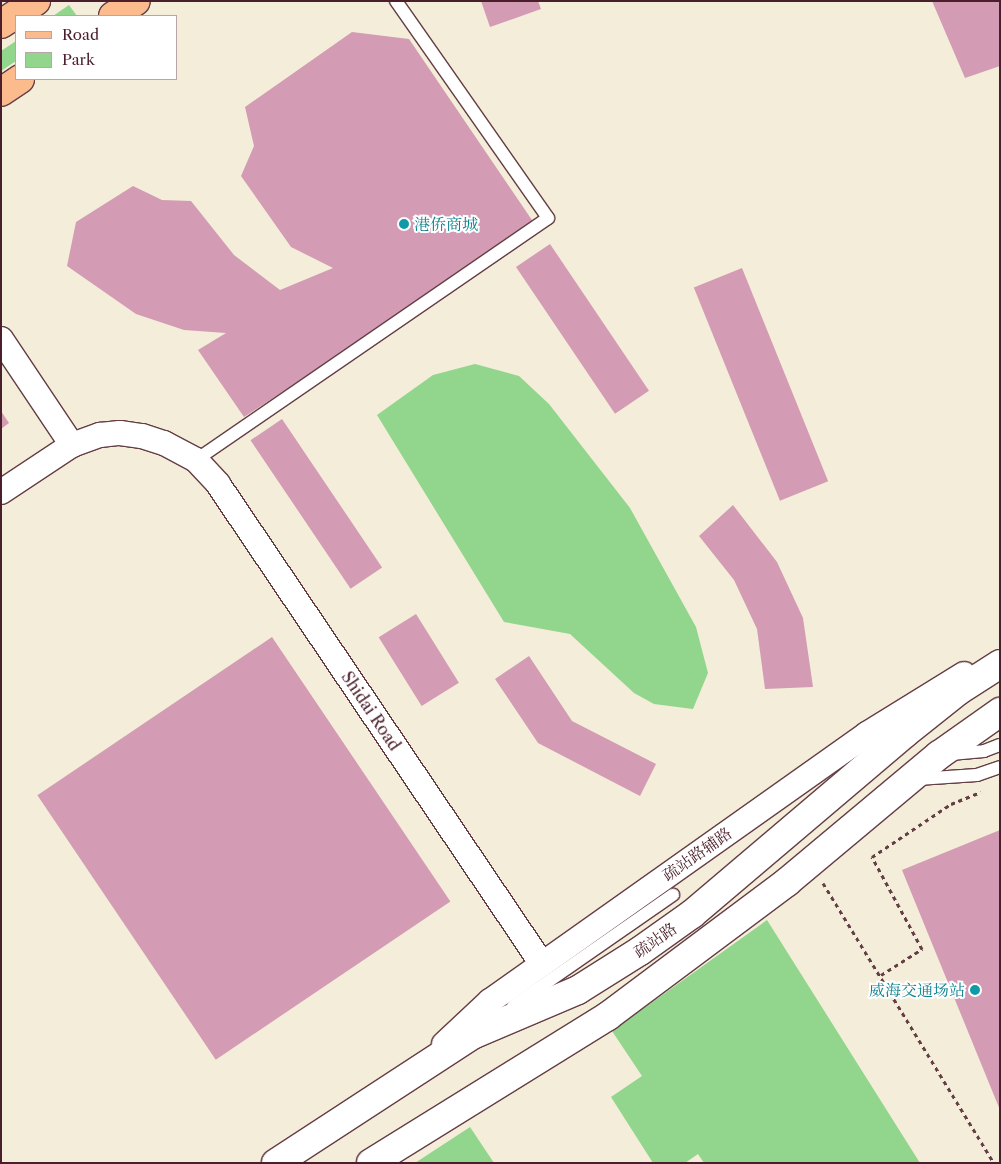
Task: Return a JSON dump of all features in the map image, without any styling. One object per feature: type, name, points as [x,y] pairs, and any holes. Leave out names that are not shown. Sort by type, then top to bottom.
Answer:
[{"type":"main road","points":[[1,24],[36,1]]},
{"type":"main road","points":[[115,15],[136,1]]},
{"type":"main road","points":[[1,92],[19,80]]},
{"type":"street","points":[[1,339],[72,445]]},
{"type":"street","name":"Shidai Road","points":[[1,492],[72,445],[120,433],[164,443],[196,460],[218,484],[542,964]]},
{"type":"street","name":"疏站路辅路","points":[[411,1073],[490,1001],[867,734],[970,670],[1000,658]]},
{"type":"street","name":"疏站路","points":[[276,1163],[411,1073],[472,1035],[578,990],[640,951],[692,914],[904,734],[958,691],[1000,664]]},
{"type":"street","name":"疏站路","points":[[371,1163],[608,1016],[811,863],[939,755],[1000,712]]},
{"type":"lane","points":[[196,460],[548,218],[396,1]]},
{"type":"lane","points":[[939,755],[984,751],[1000,745]]},
{"type":"lane","points":[[910,779],[977,775],[1000,767]]},
{"type":"lane","points":[[472,1035],[673,895]]},
{"type":"path","points":[[881,975],[922,949],[872,857],[951,804],[990,789]]},
{"type":"path","points":[[811,863],[994,1163]]},
{"type":"green space","points":[[69,5],[76,15],[54,15]]},
{"type":"green space","points":[[15,42],[15,62],[1,71],[1,51]]},
{"type":"green space","points":[[475,364],[519,376],[549,404],[630,508],[696,627],[708,673],[693,709],[654,704],[634,693],[570,634],[504,622],[377,415],[433,375]]},
{"type":"green space","points":[[767,920],[920,1163],[704,1163],[698,1154],[685,1163],[653,1163],[611,1097],[642,1076],[612,1031]]},
{"type":"green space","points":[[470,1127],[494,1163],[415,1163]]},
{"type":"building","points":[[481,1],[538,1],[541,9],[490,27]]},
{"type":"building","points":[[932,1],[1000,1],[1000,66],[965,78]]},
{"type":"building","name":"港侨商城","points":[[352,32],[409,39],[536,226],[244,417],[198,350],[226,333],[184,330],[136,314],[67,266],[76,222],[133,186],[162,200],[191,201],[234,255],[280,290],[333,268],[291,247],[241,176],[254,146],[245,107]]},
{"type":"building","points":[[550,244],[649,391],[615,414],[516,267]]},
{"type":"building","points":[[742,268],[828,481],[780,501],[694,287]]},
{"type":"building","points":[[1,411],[9,423],[1,429]]},
{"type":"building","points":[[282,419],[382,567],[351,589],[250,440]]},
{"type":"building","points":[[733,505],[777,562],[803,618],[813,687],[765,689],[757,629],[734,580],[699,536]]},
{"type":"building","points":[[416,614],[459,683],[422,706],[379,637]]},
{"type":"building","points":[[272,637],[450,901],[216,1060],[37,795]]},
{"type":"building","points":[[529,656],[572,721],[656,764],[640,796],[538,743],[495,679]]},
{"type":"building","name":"威海交通场站","points":[[1000,830],[1000,1110],[902,870]]},
{"type":"place","name":"港侨商城","points":[[404,224]]},
{"type":"place","name":"威海交通场站","points":[[975,990]]}]
